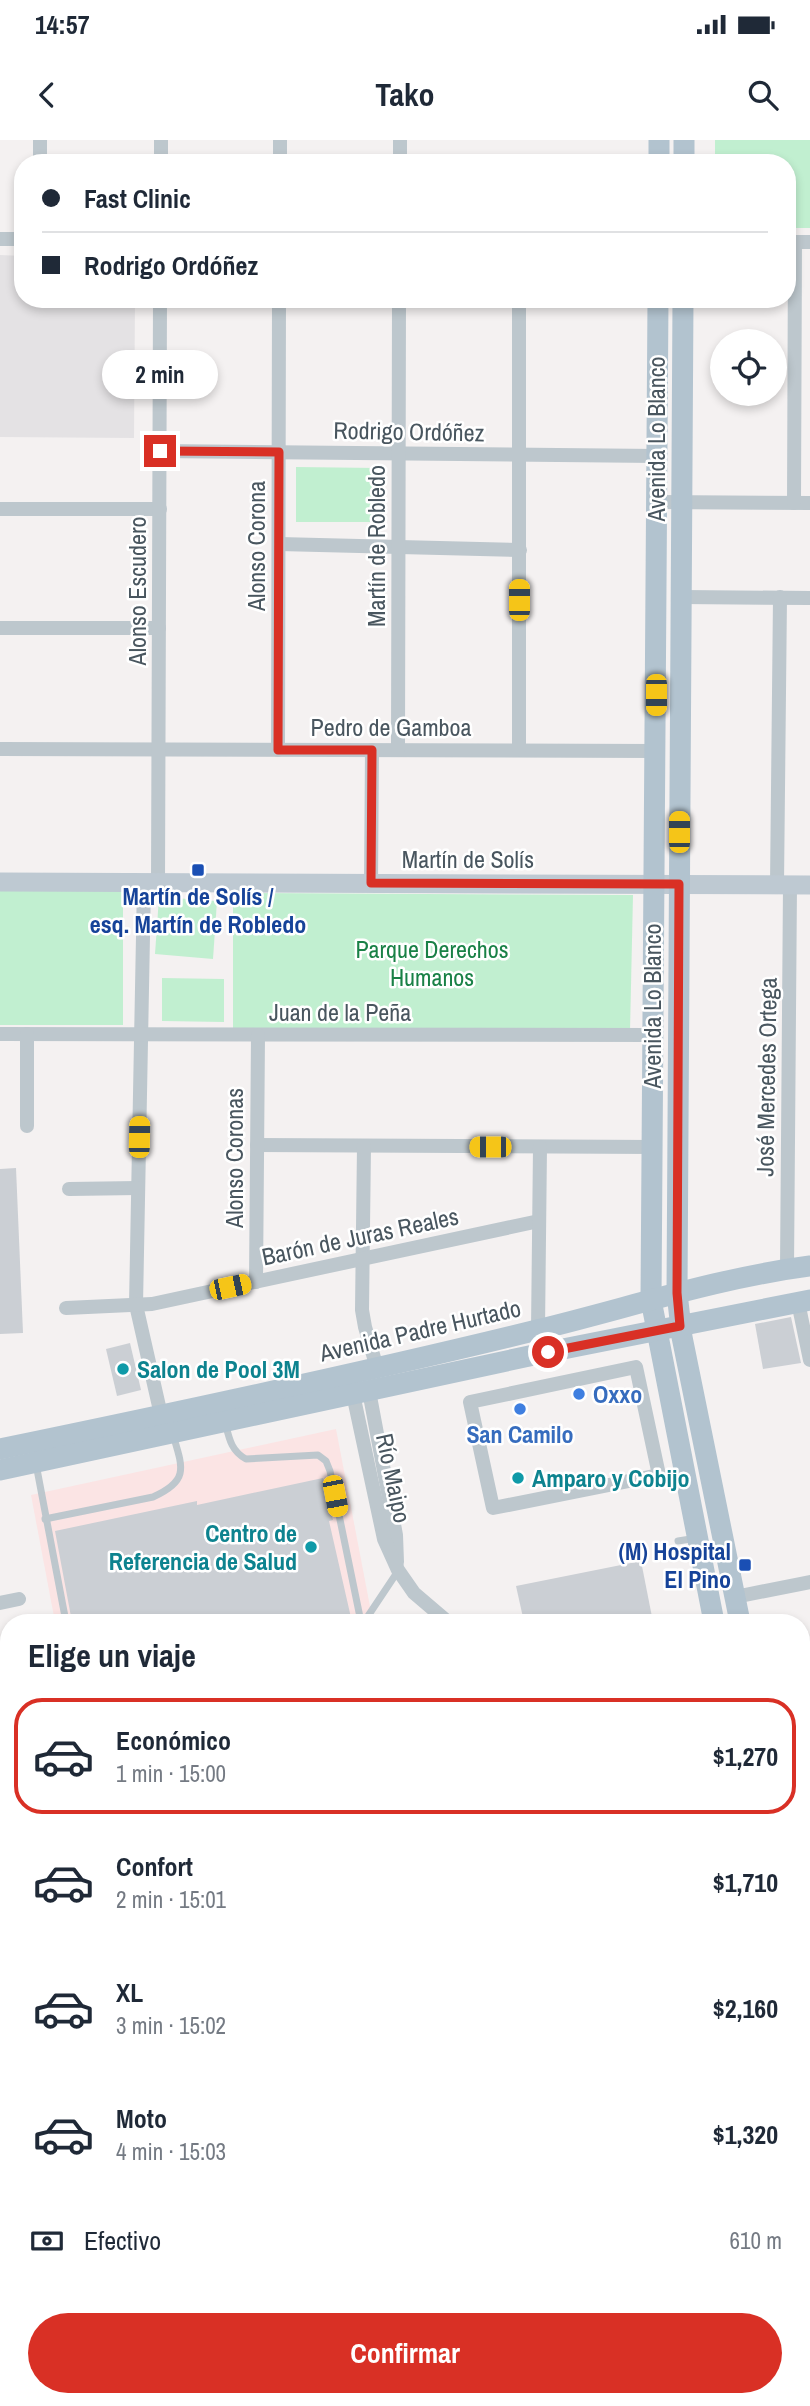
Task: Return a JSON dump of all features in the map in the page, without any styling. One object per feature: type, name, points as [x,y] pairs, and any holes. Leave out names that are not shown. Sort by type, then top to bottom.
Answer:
[{"type":"main road","name":"Avenida Lo Blanco","points":[[658,308],[651,1300],[688,1539],[711,1614]]},
{"type":"main road","name":"Avenida Lo Blanco","points":[[683,308],[677,1293],[680,1326],[738,1614]]},
{"type":"main road","name":"Avenida Padre Hurtado","points":[[0,1470],[35,1452],[167,1424],[677,1293],[810,1266]]},
{"type":"main road","name":"Avenida Padre Hurtado","points":[[167,1424],[225,1422],[548,1352],[804,1301]]},
{"type":"main road","name":"Avenida Padre Hurtado","points":[[0,1450],[35,1452]]},
{"type":"street","points":[[794,503],[797,242]]},
{"type":"street","name":"Alonso Escudero","points":[[160,308],[159,750],[141,1034],[135,1306],[167,1424]]},
{"type":"street","name":"Alonso Corona","points":[[278,750],[279,308]]},
{"type":"street","name":"Martín de Robledo","points":[[398,750],[399,308]]},
{"type":"street","points":[[519,308],[519,750]]},
{"type":"street","name":"Rodrigo Ordóñez","points":[[160,451],[657,456]]},
{"type":"street","points":[[657,502],[810,503]]},
{"type":"street","points":[[0,509],[160,509]]},
{"type":"street","points":[[279,544],[520,550]]},
{"type":"street","points":[[682,597],[810,598]]},
{"type":"street","name":"José Mercedes Ortega","points":[[780,597],[793,885],[787,1269]]},
{"type":"street","points":[[0,628],[159,628]]},
{"type":"street","name":"Pedro de Gamboa","points":[[0,750],[655,751]]},
{"type":"street","points":[[371,883],[372,750]]},
{"type":"street","name":"Martín de Solís","points":[[0,883],[793,885]]},
{"type":"street","name":"Juan de la Peña","points":[[0,1034],[654,1035]]},
{"type":"street","points":[[27,1034],[27,1126]]},
{"type":"street","name":"Alonso Coronas","points":[[256,1282],[258,1035]]},
{"type":"street","points":[[257,1145],[653,1147]]},
{"type":"street","points":[[364,1146],[363,1318],[377,1368]]},
{"type":"street","points":[[538,1330],[540,1147]]},
{"type":"street","points":[[69,1189],[138,1188]]},
{"type":"street","name":"Barón de Juras Reales","points":[[66,1308],[152,1304],[539,1221]]},
{"type":"street","points":[[804,1301],[810,1360]]},
{"type":"street","points":[[636,1367],[659,1475],[493,1508],[470,1402],[636,1367]]},
{"type":"street","name":"Río Maipo","points":[[361,1392],[384,1539],[398,1570],[418,1598],[438,1614]]},
{"type":"street","points":[[735,1597],[810,1582]]},
{"type":"street","points":[[0,1603],[19,1599]]},
{"type":"lane","points":[[225,1422],[233,1448],[238,1455],[246,1459],[318,1455],[326,1461],[361,1614]]},
{"type":"lane","points":[[45,1519],[153,1497],[167,1490],[176,1482],[182,1471],[167,1424]]},
{"type":"lane","points":[[35,1452],[45,1519],[64,1614]]},
{"type":"lane","points":[[368,1614],[398,1570]]},
{"type":"shaded area","points":[[0,255],[14,256],[14,308],[135,308],[134,438],[0,437]]},
{"type":"shaded area","points":[[336,1429],[371,1614],[53,1614],[31,1495]]},
{"type":"green space","points":[[715,140],[810,140],[810,228],[796,228],[796,154],[715,154]]},
{"type":"green space","points":[[296,467],[378,468],[378,522],[296,522]]},
{"type":"green space","points":[[123,887],[123,1025],[0,1025],[0,889]]},
{"type":"green space","name":"Parque Derechos Humanos","points":[[233,893],[633,895],[630,1031],[233,1030]]},
{"type":"green space","points":[[159,897],[217,901],[213,959],[155,954]]},
{"type":"green space","points":[[162,978],[224,979],[224,1022],[162,1021]]},
{"type":"building","points":[[16,1168],[23,1333],[0,1334],[0,1169]]},
{"type":"building","points":[[791,1317],[801,1363],[763,1369],[755,1324]]},
{"type":"building","name":"Salon de Pool 3M","points":[[130,1343],[141,1390],[117,1396],[106,1349]]},
{"type":"building","points":[[323,1478],[333,1520],[329,1521],[350,1614],[71,1614],[55,1531],[197,1501],[197,1505]]},
{"type":"building","points":[[641,1561],[651,1614],[522,1614],[516,1586]]},
{"type":"place","name":"Martín de Solís / esq. Martín de Robledo","points":[[198,870]]},
{"type":"place","name":"Salon de Pool 3M","points":[[123,1369]]},
{"type":"place","name":"Oxxo","points":[[579,1394]]},
{"type":"place","name":"San Camilo","points":[[520,1409]]},
{"type":"place","name":"Amparo y Cobijo","points":[[518,1478]]},
{"type":"place","name":"Centro de Referencia de Salud","points":[[311,1547]]},
{"type":"place","name":"(M) Hospital El Pino","points":[[745,1565]]},
{"type":"route","points":[[160,451],[279,452],[278,750],[372,750],[371,883],[679,884],[677,1293],[680,1326],[548,1352]]}]
